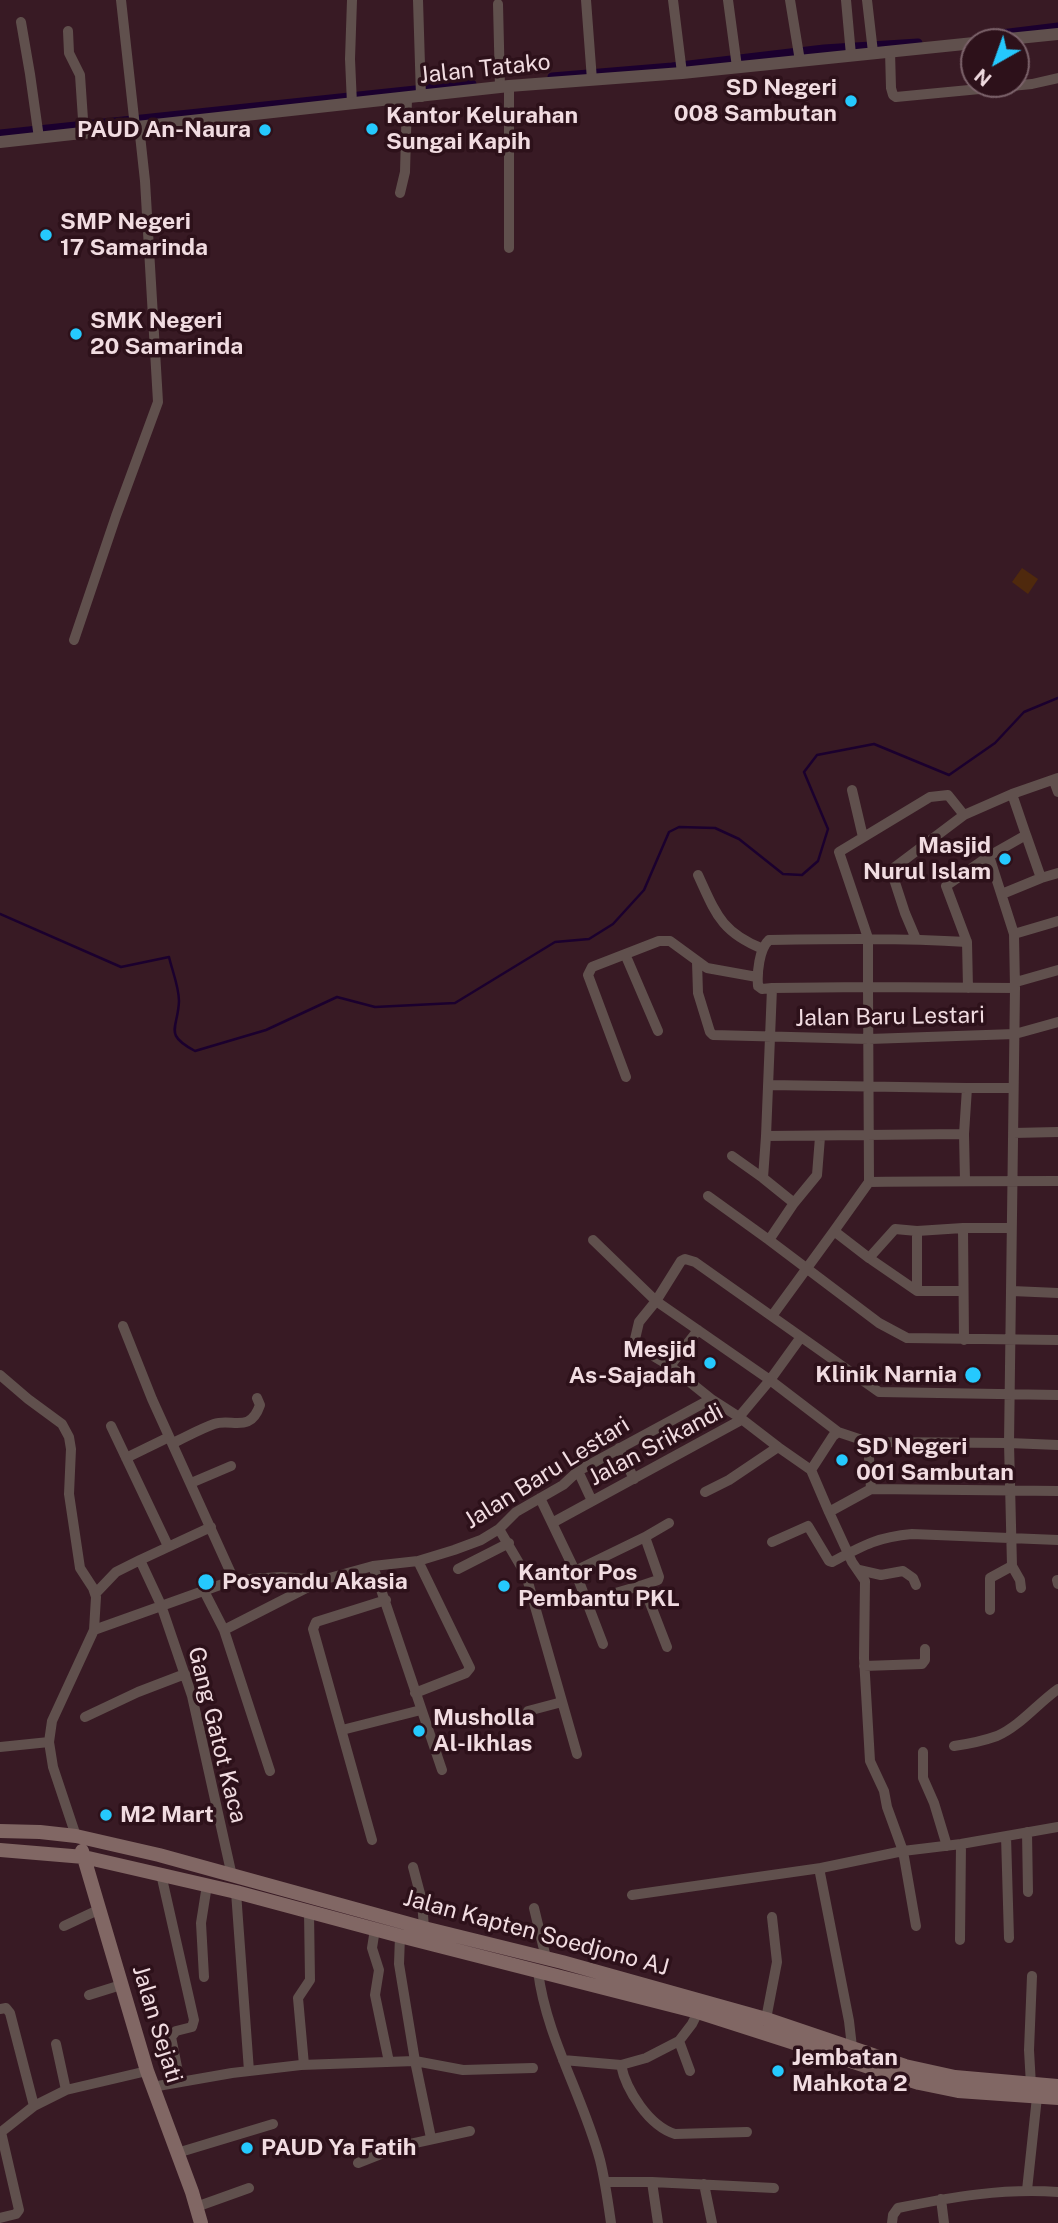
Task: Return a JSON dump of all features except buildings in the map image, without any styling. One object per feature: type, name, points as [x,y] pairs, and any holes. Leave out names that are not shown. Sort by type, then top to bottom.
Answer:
[{"type":"main road","name":"Jalan Kapten Soedjono AJ","points":[[0,1831],[76,1836],[159,1855],[424,1928],[542,1965]]},
{"type":"main road","name":"Jalan Sejati","points":[[76,1836],[152,2087],[201,2223]]},
{"type":"main road","name":"Jalan Kapten Soedjono AJ","points":[[0,1850],[84,1857],[161,1874],[400,1936],[561,1969],[766,2018],[905,2066],[1058,2098]]},
{"type":"main road","name":"Jalan Kapten Soedjono AJ","points":[[561,1969],[919,2083],[958,2091],[1034,2091],[1058,2086]]},
{"type":"street","points":[[74,640],[158,401],[145,181],[121,0]]},
{"type":"street","points":[[352,0],[352,97]]},
{"type":"street","points":[[418,0],[421,90]]},
{"type":"street","points":[[586,0],[592,78]]},
{"type":"street","points":[[673,0],[682,71]]},
{"type":"street","points":[[728,0],[737,67]]},
{"type":"street","points":[[790,0],[799,59]]},
{"type":"street","points":[[846,0],[851,53]]},
{"type":"street","points":[[867,0],[873,52]]},
{"type":"street","points":[[498,4],[509,248]]},
{"type":"street","points":[[21,22],[38,138]]},
{"type":"street","points":[[68,31],[69,53],[80,75],[84,134]]},
{"type":"street","points":[[1030,37],[1058,34]]},
{"type":"street","name":"Jalan Tatako","points":[[0,142],[84,134],[352,97],[407,98],[421,90],[737,67],[851,53],[960,44]]},
{"type":"street","points":[[890,51],[891,88],[896,97],[1032,84],[1058,78]]},
{"type":"street","points":[[400,193],[405,172],[407,98]]},
{"type":"street","points":[[916,939],[891,870],[964,815],[1056,779],[1058,792]]},
{"type":"street","points":[[852,790],[863,837]]},
{"type":"street","points":[[772,1316],[869,1182],[868,938],[838,855],[930,797],[940,794],[950,796],[964,815]]},
{"type":"street","points":[[1012,794],[1041,878]]},
{"type":"street","points":[[968,988],[967,942],[946,886],[989,856],[1026,835]]},
{"type":"street","points":[[989,856],[1014,934],[1014,1181],[1011,1228],[1009,1490],[1012,1566],[1020,1580],[1021,1588]]},
{"type":"street","points":[[1002,894],[1058,873]]},
{"type":"street","points":[[698,874],[719,917],[727,927],[740,939],[763,949]]},
{"type":"street","points":[[1014,934],[1058,921]]},
{"type":"street","points":[[967,942],[868,938],[769,940],[765,941],[763,949],[757,977],[758,987],[968,988],[1015,985],[1058,970]]},
{"type":"street","points":[[626,1077],[588,975],[592,967],[666,940],[707,968],[757,977]]},
{"type":"street","points":[[625,954],[658,1031]]},
{"type":"street","name":"Jalan Baru Lestari","points":[[697,962],[698,993],[711,1034],[869,1039],[1015,1034],[1058,1022]]},
{"type":"street","points":[[763,1178],[772,988]]},
{"type":"street","points":[[768,1085],[1013,1088]]},
{"type":"street","points":[[965,1181],[967,1088]]},
{"type":"street","points":[[1013,1133],[1058,1132]]},
{"type":"street","points":[[766,1136],[964,1134]]},
{"type":"street","points":[[769,1240],[817,1175],[820,1137]]},
{"type":"street","points":[[732,1156],[794,1203]]},
{"type":"street","points":[[869,1182],[1058,1181]]},
{"type":"street","points":[[708,1196],[879,1323],[907,1338],[1058,1340]]},
{"type":"street","points":[[963,1228],[964,1340]]},
{"type":"street","points":[[869,1258],[894,1229],[916,1231],[1011,1228]]},
{"type":"street","points":[[834,1231],[917,1291],[963,1291]]},
{"type":"street","points":[[916,1231],[917,1291]]},
{"type":"street","points":[[593,1240],[656,1301],[770,1380],[838,1432],[868,1442],[1058,1445]]},
{"type":"street","points":[[916,1926],[903,1851],[884,1791],[870,1761],[864,1666],[865,1581],[854,1565],[811,1470],[710,1399],[670,1366],[643,1350],[635,1339],[639,1322],[681,1261],[688,1259],[879,1392],[1058,1395]]},
{"type":"street","points":[[1012,1291],[1058,1293]]},
{"type":"street","points":[[124,1326],[152,1399],[234,1580]]},
{"type":"street","points":[[670,1366],[698,1330]]},
{"type":"street","points":[[740,1419],[801,1337]]},
{"type":"street","points":[[0,1375],[62,1424],[69,1437],[69,1494],[80,1567],[95,1594],[94,1630],[52,1721],[49,1742],[53,1767],[76,1836]]},
{"type":"street","points":[[126,1458],[216,1423],[236,1425],[246,1422],[260,1409],[257,1398]]},
{"type":"street","name":"Jalan Baru Lestari","points":[[94,1630],[234,1580],[281,1577],[322,1580],[373,1566],[418,1561],[472,1544],[499,1529],[516,1512],[563,1485],[578,1471],[710,1399]]},
{"type":"street","name":"Jalan Srikandi","points":[[552,1523],[740,1419]]},
{"type":"street","points":[[111,1426],[168,1546]]},
{"type":"street","points":[[811,1470],[838,1432]]},
{"type":"street","points":[[868,1442],[870,1489]]},
{"type":"street","points":[[705,1492],[729,1480],[778,1447]]},
{"type":"street","points":[[619,1448],[634,1479]]},
{"type":"street","points":[[191,1483],[231,1466]]},
{"type":"street","points":[[578,1471],[592,1501]]},
{"type":"street","points":[[829,1512],[870,1489],[1058,1491]]},
{"type":"street","points":[[540,1498],[588,1601],[603,1644]]},
{"type":"street","points":[[575,1571],[669,1523]]},
{"type":"street","points":[[772,1542],[808,1526],[829,1561],[833,1562],[877,1539],[891,1536],[912,1534],[1058,1540]]},
{"type":"street","points":[[95,1594],[116,1572],[211,1527]]},
{"type":"street","points":[[499,1529],[526,1575],[577,1754]]},
{"type":"street","points":[[588,1601],[657,1580],[659,1577],[645,1537]]},
{"type":"street","points":[[458,1569],[509,1543]]},
{"type":"street","name":"Gang Gatot Kaca","points":[[141,1560],[161,1605],[192,1696],[232,1876]]},
{"type":"street","points":[[415,1693],[466,1673],[470,1668],[418,1561]]},
{"type":"street","points":[[373,1566],[442,1770]]},
{"type":"street","points":[[990,1610],[990,1578],[1012,1566]]},
{"type":"street","points":[[859,1570],[881,1575],[903,1571],[913,1578],[916,1585]]},
{"type":"street","points":[[224,1630],[322,1580]]},
{"type":"street","points":[[643,1585],[667,1647]]},
{"type":"street","points":[[203,1589],[224,1630],[270,1771]]},
{"type":"street","points":[[372,1840],[313,1629],[314,1624],[386,1600]]},
{"type":"street","points":[[864,1666],[922,1664],[925,1660],[925,1649]]},
{"type":"street","points":[[85,1717],[185,1674]]},
{"type":"street","points":[[954,1746],[998,1735],[1058,1689]]},
{"type":"street","points":[[528,1711],[562,1702]]},
{"type":"street","points":[[342,1730],[421,1710]]},
{"type":"street","points":[[0,1747],[49,1742]]},
{"type":"street","points":[[923,1752],[922,1778],[934,1803],[947,1846]]},
{"type":"street","points":[[632,1895],[821,1868],[903,1851],[1058,1827]]},
{"type":"street","points":[[1027,1832],[1028,1892]]},
{"type":"street","points":[[1006,1836],[1009,1938]]},
{"type":"street","points":[[960,1940],[961,1844]]},
{"type":"street","points":[[412,1867],[422,1901],[424,1928]]},
{"type":"street","points":[[821,1868],[852,2047]]},
{"type":"street","points":[[161,1874],[194,2020],[192,2027],[176,2031],[171,2038],[180,2082]]},
{"type":"street","points":[[204,1977],[201,1923],[207,1885]]},
{"type":"street","points":[[236,1892],[249,2071]]},
{"type":"street","points":[[534,1908],[542,1965],[542,1994],[563,2060],[596,2147],[611,2223]]},
{"type":"street","points":[[64,1926],[98,1910]]},
{"type":"street","points":[[304,2065],[298,1996],[309,1985],[310,1980],[309,1912]]},
{"type":"street","points":[[766,2018],[776,1962],[772,1917]]},
{"type":"street","points":[[375,1929],[372,1948],[379,1970],[376,2002],[389,2062]]},
{"type":"street","points":[[400,1936],[399,1964],[431,2138]]},
{"type":"street","points":[[1027,2190],[1034,2091],[1030,2050],[1032,1976]]},
{"type":"street","points":[[89,1995],[121,1985]]},
{"type":"street","points":[[0,2009],[6,2008],[10,2013],[34,2106]]},
{"type":"street","points":[[563,2060],[621,2066],[646,2058],[679,2041],[698,2012]]},
{"type":"street","points":[[679,2041],[690,2071]]},
{"type":"street","points":[[56,2044],[66,2090]]},
{"type":"street","points":[[152,2087],[304,2065],[415,2061],[463,2070],[533,2068]]},
{"type":"street","points":[[621,2066],[630,2091],[643,2109],[666,2130],[675,2134],[747,2132]]},
{"type":"street","points":[[0,2218],[16,2214],[19,2210],[4,2161],[1,2132],[34,2106],[66,2090],[147,2071]]},
{"type":"street","points":[[177,2153],[273,2124]]},
{"type":"street","points":[[358,2163],[401,2146],[470,2131]]},
{"type":"street","points":[[605,2182],[774,2188]]},
{"type":"street","points":[[652,2182],[657,2223]]},
{"type":"street","points":[[704,2184],[712,2223]]},
{"type":"street","points":[[196,2207],[249,2188]]},
{"type":"street","points":[[892,2223],[894,2212],[898,2208],[941,2199],[1027,2190],[1058,2192]]},
{"type":"street","points":[[941,2199],[944,2223]]},
{"type":"shaded area","points":[[1022,568],[1038,579],[1028,594],[1012,582]]},
{"type":"waterway","points":[[1030,30],[1058,27]]},
{"type":"waterway","points":[[552,77],[672,67],[824,49],[918,43]]},
{"type":"waterway","points":[[0,134],[472,84]]},
{"type":"waterway","points":[[0,914],[121,967],[169,957],[179,996],[176,1035],[195,1051],[266,1030],[337,997],[375,1007],[455,1003],[555,942],[589,939],[613,924],[644,890],[669,832],[679,827],[715,828],[739,839],[783,874],[802,875],[818,861],[828,829],[804,772],[817,755],[874,744],[949,775],[995,743],[1024,712],[1058,698]]},
{"type":"place","name":"SD Negeri 008 Sambutan","points":[[851,101]]},
{"type":"place","name":"Kantor Kelurahan Sungai Kapih","points":[[372,129]]},
{"type":"place","name":"PAUD An-Naura","points":[[265,130]]},
{"type":"place","name":"SMP Negeri 17 Samarinda","points":[[46,235]]},
{"type":"place","name":"SMK Negeri 20 Samarinda","points":[[76,334]]},
{"type":"place","name":"Masjid Nurul Islam","points":[[1005,859]]},
{"type":"place","name":"Mesjid As-Sajadah","points":[[710,1363]]},
{"type":"place","name":"Klinik Narnia","points":[[973,1375]]},
{"type":"place","name":"SD Negeri 001 Sambutan","points":[[842,1460]]},
{"type":"place","name":"Posyandu Akasia","points":[[206,1582]]},
{"type":"place","name":"Kantor Pos Pembantu PKL","points":[[504,1586]]},
{"type":"place","name":"Musholla Al-Ikhlas","points":[[419,1731]]},
{"type":"place","name":"M2 Mart","points":[[106,1815]]},
{"type":"place","name":"Jembatan Mahkota 2","points":[[778,2071]]},
{"type":"place","name":"PAUD Ya Fatih","points":[[247,2148]]}]
